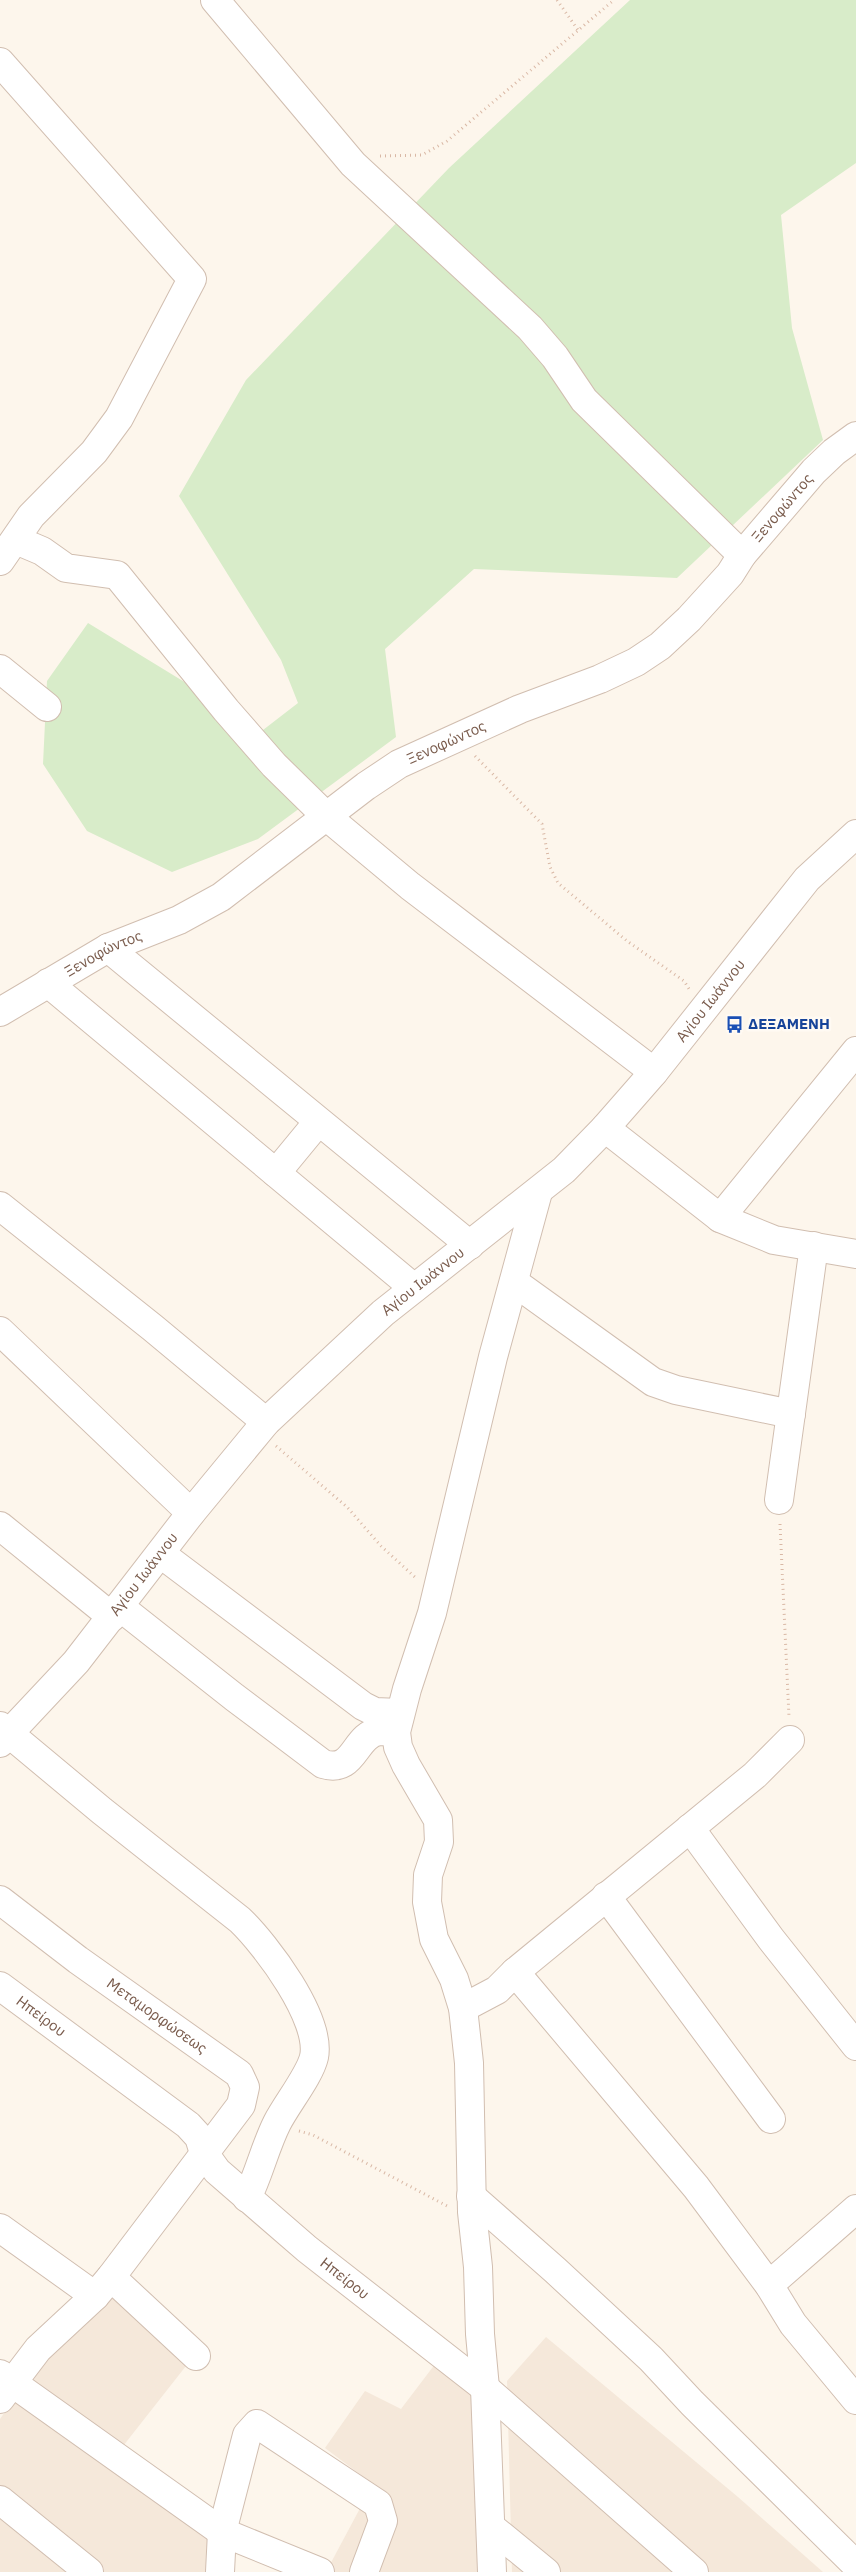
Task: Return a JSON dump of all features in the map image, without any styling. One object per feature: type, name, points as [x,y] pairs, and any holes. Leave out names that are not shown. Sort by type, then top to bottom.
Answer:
[{"type":"street","points":[[215,0],[345,155],[530,328],[555,357],[584,400],[742,555]]},
{"type":"street","points":[[0,62],[192,279],[119,418],[89,458],[31,516],[8,550]]},
{"type":"street","name":"Ξενοφώντος","points":[[0,1012],[108,948],[179,920],[221,897],[326,816],[399,764],[520,709],[567,693],[636,662],[660,646],[690,619],[730,574],[742,555],[814,471],[834,452],[856,436]]},
{"type":"street","points":[[8,550],[42,551],[66,568],[118,575],[226,710],[274,765],[326,816],[410,886],[654,1072]]},
{"type":"street","points":[[0,669],[47,707]]},
{"type":"street","name":"Αγίου Ιωάννου","points":[[3,1734],[76,1662],[191,1513],[262,1427],[383,1313],[538,1192],[605,1128],[654,1072],[702,1008],[807,879],[856,834]]},
{"type":"street","points":[[108,948],[470,1245]]},
{"type":"street","points":[[48,983],[414,1288]]},
{"type":"street","points":[[720,1218],[856,1051]]},
{"type":"street","points":[[276,1173],[318,1122]]},
{"type":"street","points":[[605,1128],[720,1218],[774,1240],[856,1254]]},
{"type":"street","points":[[492,2572],[485,2388],[480,2334],[478,2267],[471,2204],[469,2063],[463,2008],[454,1979],[434,1939],[427,1902],[428,1875],[439,1842],[438,1820],[406,1765],[398,1747],[398,1723],[432,1613],[491,1366],[538,1192]]},
{"type":"street","points":[[0,1206],[153,1328],[262,1427]]},
{"type":"street","points":[[779,1500],[814,1246]]},
{"type":"street","points":[[514,1282],[654,1382],[676,1390],[791,1414]]},
{"type":"street","points":[[0,1331],[191,1513]]},
{"type":"street","points":[[0,1526],[323,1764],[334,1767],[344,1764],[365,1739],[398,1723]]},
{"type":"street","points":[[161,1554],[363,1706],[398,1723]]},
{"type":"street","points":[[3,1734],[240,1920],[260,1939],[308,2017],[315,2039],[314,2058],[277,2124],[247,2198]]},
{"type":"street","points":[[463,2008],[497,1990],[515,1972],[606,1896],[755,1775],[790,1740]]},
{"type":"street","points":[[690,1828],[771,1939],[856,2046]]},
{"type":"street","points":[[606,1896],[771,2119]]},
{"type":"street","name":"Μεταμορφώσεως","points":[[0,1900],[78,1960],[239,2074],[245,2087],[241,2105],[103,2286],[4,2385]]},
{"type":"street","points":[[515,1972],[696,2187],[769,2285],[792,2324],[856,2398]]},
{"type":"street","name":"Ηπείρου","points":[[0,1986],[188,2125],[199,2137],[204,2153],[217,2171],[247,2198],[307,2249],[485,2388],[694,2572]]},
{"type":"street","points":[[471,2204],[555,2270],[651,2359],[692,2403],[856,2565]]},
{"type":"street","points":[[769,2285],[856,2209]]},
{"type":"street","points":[[0,2228],[103,2286],[196,2356]]},
{"type":"street","points":[[4,2385],[222,2532],[320,2572]]},
{"type":"street","points":[[220,2572],[222,2532],[248,2435],[257,2424],[378,2504],[383,2521],[364,2572]]},
{"type":"street","points":[[0,2500],[89,2572]]},
{"type":"street","points":[[491,2527],[546,2572]]},
{"type":"path","points":[[558,0],[578,30]]},
{"type":"path","points":[[345,155],[422,155],[448,141],[614,0]]},
{"type":"path","points":[[457,738],[542,824],[550,867],[558,883],[627,941],[684,981],[702,1008]]},
{"type":"path","points":[[262,1427],[346,1507],[407,1570],[423,1584],[436,1591]]},
{"type":"path","points":[[779,1500],[790,1740]]},
{"type":"path","points":[[277,2124],[313,2135],[443,2206],[471,2204]]},
{"type":"shaded area","points":[[115,2290],[193,2357],[116,2455],[217,2528],[212,2572],[0,2572],[0,2419],[36,2367]]},
{"type":"shaded area","points":[[546,2337],[738,2497],[823,2572],[512,2572],[507,2381]]},
{"type":"shaded area","points":[[442,2355],[482,2383],[488,2572],[326,2572],[373,2484],[325,2448],[365,2391],[401,2409]]},
{"type":"green space","points":[[630,0],[856,0],[856,163],[781,215],[792,328],[823,440],[677,578],[474,569],[385,649],[396,737],[258,839],[172,872],[87,831],[43,764],[47,681],[88,623],[263,730],[298,703],[281,660],[179,496],[246,380],[449,168]]},
{"type":"place","name":"ΔΕΞΑΜΕΝΗ","points":[[734,1024]]}]
